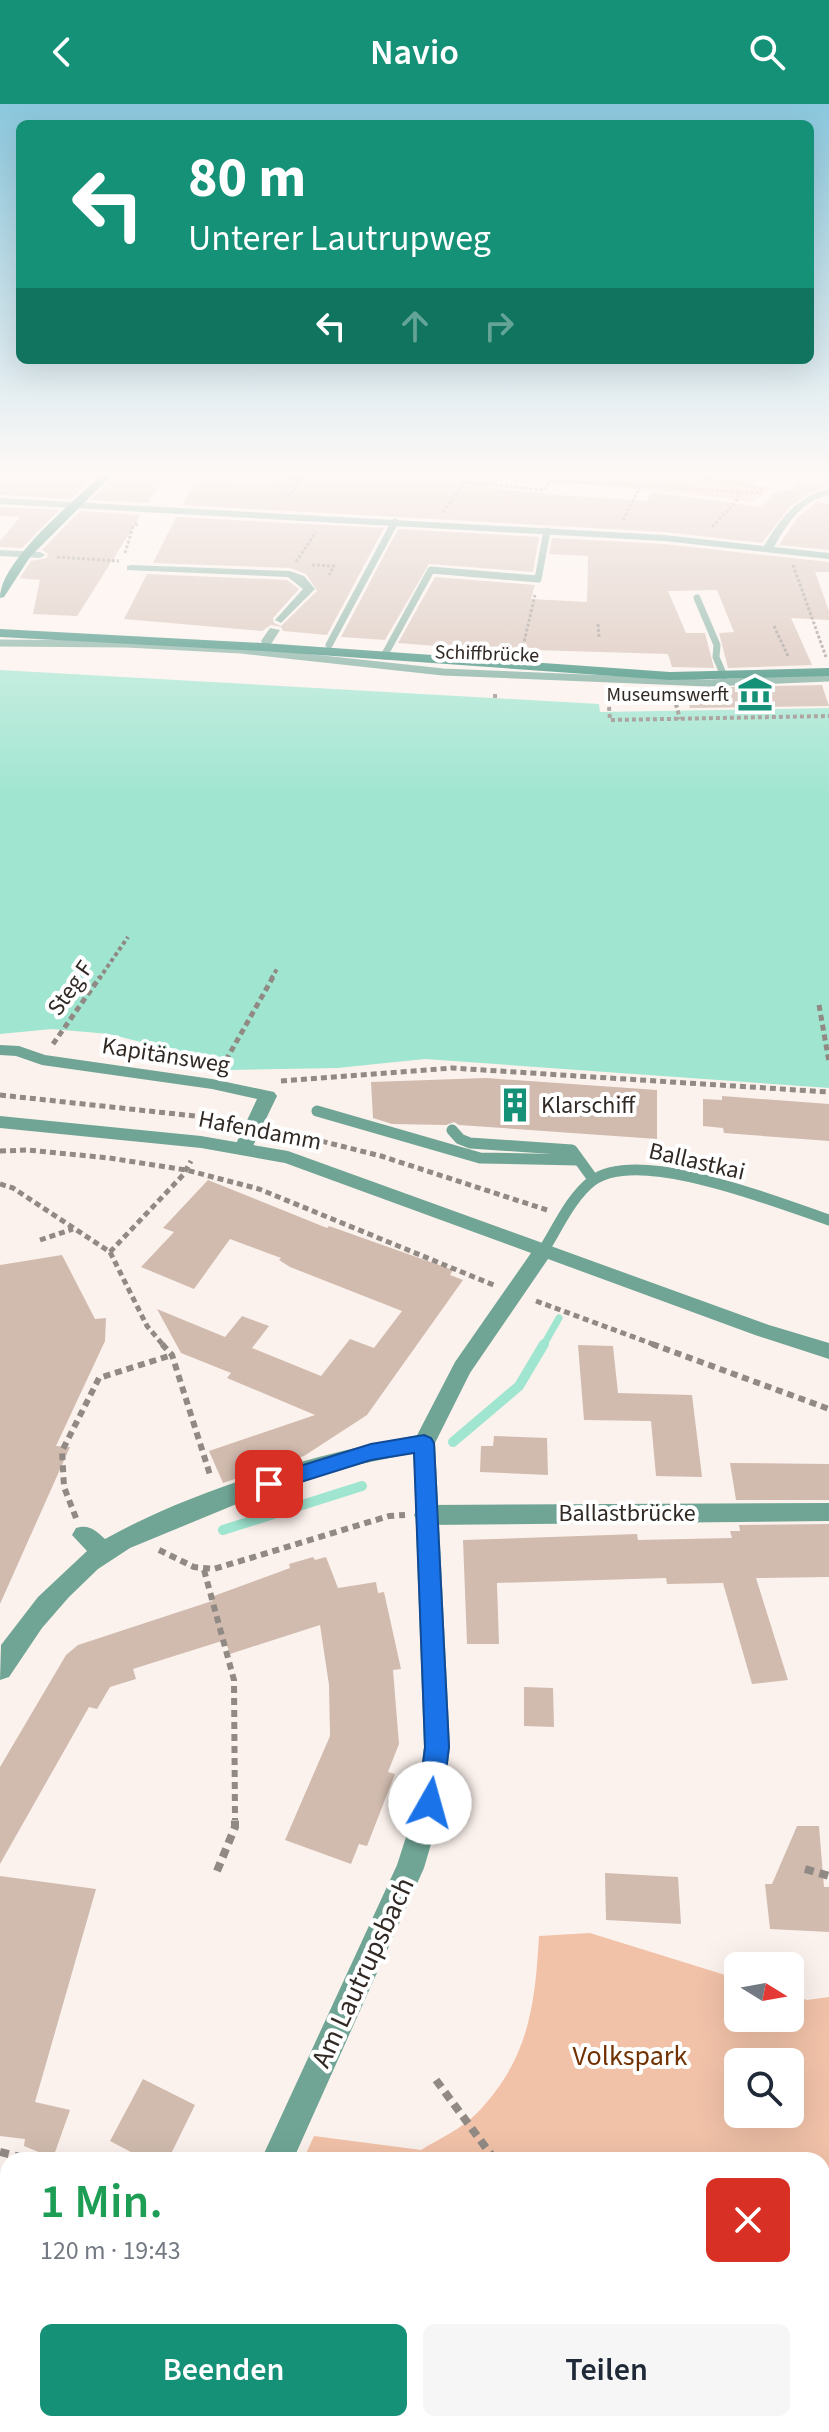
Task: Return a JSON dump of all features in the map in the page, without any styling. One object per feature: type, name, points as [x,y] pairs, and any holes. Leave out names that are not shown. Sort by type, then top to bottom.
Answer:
[{"type":"main road","points":[[0,611],[22,583]]},
{"type":"main road","name":"Schiffbrücke","points":[[0,627],[274,630],[329,645],[385,653]]},
{"type":"main road","name":"Schiffbrücke","points":[[0,633],[385,653],[670,676],[829,671]]},
{"type":"street","points":[[274,630],[309,589],[304,583]]},
{"type":"street","name":"Kapitänsweg","points":[[0,1050],[19,1051],[42,1060],[212,1084],[268,1096],[243,1148]]},
{"type":"street","name":"Hafendamm","points":[[0,1122],[243,1148],[331,1171],[543,1251]]},
{"type":"street","points":[[0,1669],[18,1637],[61,1591],[104,1552],[134,1535],[218,1499],[371,1452],[424,1443],[436,1412],[457,1377],[543,1251],[829,1351]]},
{"type":"street","name":"Am Lautrupsbach","points":[[281,2152],[410,1868],[430,1803],[437,1747],[424,1443]]},
{"type":"street","name":"Ballastbrücke","points":[[426,1515],[829,1512]]},
{"type":"street","points":[[84,1535],[104,1552]]},
{"type":"lane","points":[[329,645],[362,583]]},
{"type":"lane","points":[[385,653],[424,583]]},
{"type":"lane","points":[[697,598],[717,645],[716,657],[724,676]]},
{"type":"lane","name":"Schiffbrücke","points":[[0,643],[178,646],[420,670],[695,683],[829,671]]},
{"type":"lane","points":[[317,1111],[480,1158],[578,1160]]},
{"type":"lane","points":[[452,1130],[460,1139],[470,1143],[572,1150],[593,1179],[543,1251]]},
{"type":"lane","name":"Ballastkai","points":[[593,1179],[620,1168],[648,1169],[695,1178],[829,1220]]},
{"type":"path","points":[[533,654],[521,650],[537,583]]},
{"type":"path","points":[[798,583],[829,671]]},
{"type":"path","points":[[598,624],[599,637]]},
{"type":"path","points":[[774,626],[794,668]]},
{"type":"path","points":[[671,686],[679,725]]},
{"type":"path","points":[[606,701],[610,720],[829,716]]},
{"type":"path","points":[[778,717],[781,724]]},
{"type":"path","name":"Steg F","points":[[42,1060],[128,937]]},
{"type":"path","points":[[212,1084],[277,969]]},
{"type":"path","points":[[819,1005],[829,1062]]},
{"type":"path","points":[[274,1082],[452,1068],[829,1092]]},
{"type":"path","points":[[0,1095],[202,1115],[255,1124],[381,1156],[567,1216]]},
{"type":"path","points":[[110,1252],[186,1170],[201,1142]]},
{"type":"path","points":[[0,1151],[28,1150],[109,1158],[186,1170],[259,1189],[514,1293],[829,1409]]},
{"type":"path","points":[[0,1184],[13,1188],[110,1252],[147,1326],[172,1355],[218,1499]]},
{"type":"path","points":[[40,1240],[73,1228]]},
{"type":"path","points":[[84,1535],[64,1487],[62,1451],[99,1378],[172,1355]]},
{"type":"path","points":[[134,1535],[204,1570],[389,1516],[426,1515]]},
{"type":"path","points":[[204,1570],[234,1680],[235,1827],[217,1871]]},
{"type":"path","points":[[805,1869],[829,1876]]},
{"type":"path","points":[[436,2080],[489,2152]]},
{"type":"green space","name":"Volkspark","points":[[590,1933],[724,1975],[724,2032],[804,2032],[804,1999],[829,1997],[829,2152],[307,2152],[314,2136],[421,2150],[458,2128],[478,2112],[508,2072],[519,2051],[531,2008],[539,1936]]},
{"type":"shaded area","points":[[0,670],[599,704],[600,712],[829,708],[829,1088],[425,1059],[337,1068],[226,1070],[224,1063],[109,1034],[52,1029],[0,1034]]},
{"type":"building","points":[[39,583],[98,583],[77,616],[33,614]]},
{"type":"building","points":[[143,583],[291,583],[299,589],[273,618],[274,623],[281,626],[317,591],[312,583],[355,583],[327,635],[283,631],[281,627],[271,625],[262,631],[124,619]]},
{"type":"building","points":[[370,583],[418,583],[385,640],[341,637]]},
{"type":"building","points":[[432,583],[535,585],[531,599],[587,602],[587,583],[819,583],[829,620],[791,618],[812,665],[728,668],[719,633],[734,632],[717,590],[668,591],[686,633],[705,633],[714,668],[672,667],[668,654],[398,643]]},
{"type":"building","name":"Museumswerft","points":[[822,685],[829,706],[690,708],[684,688]]},
{"type":"building","name":"Klarschiff","points":[[486,1078],[657,1090],[657,1139],[459,1125],[454,1122],[446,1125],[392,1124],[373,1118],[371,1082]]},
{"type":"building","points":[[722,1096],[829,1104],[829,1141],[724,1133],[723,1128],[703,1126],[703,1099],[722,1100]]},
{"type":"building","points":[[208,1180],[327,1228],[329,1226],[453,1270],[450,1275],[463,1280],[367,1415],[304,1456],[223,1483],[209,1451],[315,1415],[227,1378],[231,1373],[181,1353],[157,1309],[225,1337],[242,1316],[269,1326],[252,1348],[321,1376],[350,1339],[374,1348],[402,1311],[290,1267],[279,1260],[281,1258],[230,1239],[194,1289],[141,1267],[174,1232],[163,1228]]},
{"type":"building","points":[[62,1255],[95,1319],[106,1318],[105,1341],[56,1446],[70,1447],[0,1604],[0,1265]]},
{"type":"building","points":[[578,1345],[613,1346],[618,1393],[692,1395],[702,1477],[656,1476],[651,1421],[584,1420]]},
{"type":"building","points":[[494,1436],[547,1438],[548,1475],[480,1472],[481,1446],[493,1446]]},
{"type":"building","points":[[730,1463],[829,1464],[829,1500],[736,1500]]},
{"type":"building","points":[[829,1524],[829,1577],[756,1578],[788,1680],[752,1684],[723,1583],[667,1584],[666,1578],[497,1583],[499,1644],[467,1644],[463,1540],[637,1534],[638,1540],[732,1538],[730,1531],[740,1531],[739,1525]]},
{"type":"building","points":[[313,1557],[315,1560],[326,1557],[338,1588],[376,1582],[378,1593],[384,1592],[401,1669],[393,1670],[399,1744],[388,1772],[395,1774],[367,1846],[359,1844],[351,1864],[285,1840],[330,1736],[329,1685],[320,1625],[230,1654],[225,1640],[133,1669],[136,1679],[110,1687],[97,1709],[89,1707],[0,1864],[0,1767],[66,1655],[78,1645],[212,1601],[211,1597]]},
{"type":"building","points":[[524,1687],[553,1688],[554,1727],[524,1726]]},
{"type":"building","points":[[797,1826],[819,1826],[824,1887],[829,1887],[829,1932],[770,1929],[765,1884],[772,1884]]},
{"type":"building","points":[[605,1873],[678,1877],[681,1924],[606,1920]]},
{"type":"building","points":[[0,1876],[96,1889],[35,2102],[70,2110],[55,2152],[38,2152],[24,2146],[25,2139],[0,2136]]},
{"type":"building","points":[[143,2079],[195,2105],[172,2152],[131,2152],[110,2141]]},
{"type":"waterway","points":[[543,1346],[559,1318]]},
{"type":"waterway","points":[[453,1442],[519,1386],[544,1344]]},
{"type":"waterway","points":[[223,1530],[362,1486]]},
{"type":"place","name":"Museumswerft","points":[[755,694]]},
{"type":"place","name":"Klarschiff","points":[[515,1105]]},
{"type":"route","points":[[269,1484],[371,1452],[424,1443],[423,1477],[437,1747],[430,1803]]}]
